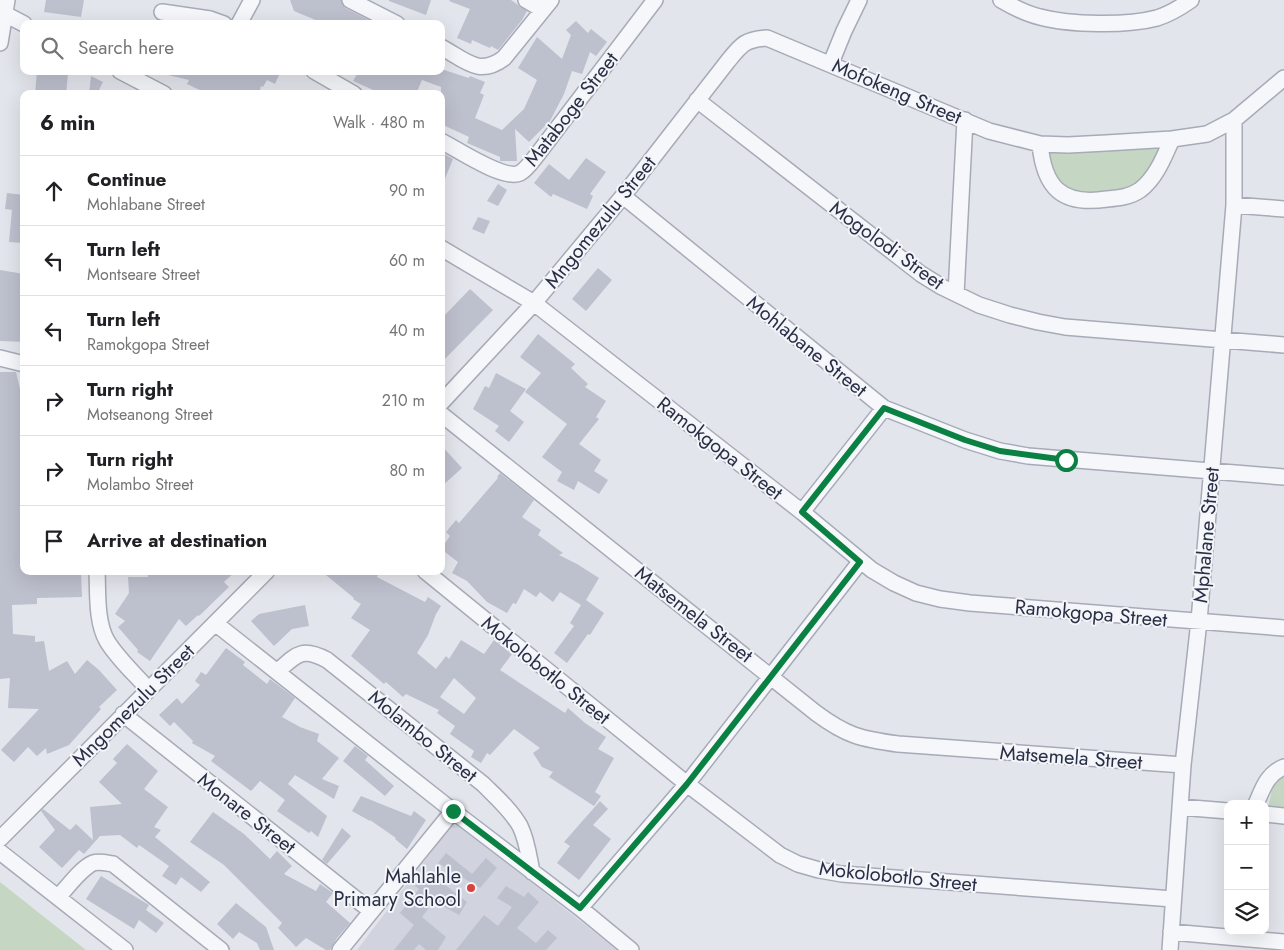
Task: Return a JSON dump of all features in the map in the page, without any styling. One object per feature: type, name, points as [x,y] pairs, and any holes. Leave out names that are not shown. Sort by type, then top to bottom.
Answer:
[{"type":"street","points":[[241,20],[252,0]]},
{"type":"street","points":[[350,0],[389,20]]},
{"type":"street","points":[[445,49],[475,66],[488,67],[496,65],[504,58],[547,5],[526,0]]},
{"type":"street","name":"Mataboge Street","points":[[445,143],[499,172],[520,173],[537,155],[655,0]]},
{"type":"street","points":[[831,63],[844,31],[860,0]]},
{"type":"street","points":[[1001,0],[1038,17],[1065,23],[1096,23],[1158,18],[1181,8],[1191,0]]},
{"type":"street","points":[[6,7],[20,20]]},
{"type":"street","points":[[0,43],[6,7]]},
{"type":"street","points":[[162,12],[213,20]]},
{"type":"street","name":"Mofokeng Street","points":[[754,38],[768,38],[989,131],[1040,144],[1068,145],[1172,139],[1207,134],[1234,120],[1284,78]]},
{"type":"street","name":"Mngomezulu Street","points":[[445,399],[534,303],[623,196],[743,43],[754,38]]},
{"type":"street","points":[[128,75],[157,90]]},
{"type":"street","points":[[321,75],[347,90]]},
{"type":"street","name":"Mogolodi Street","points":[[698,100],[921,274],[956,294],[1010,315],[1038,322],[1284,345]]},
{"type":"street","points":[[956,294],[965,120]]},
{"type":"street","name":"Mphalane Street","points":[[1170,950],[1183,765],[1199,621],[1234,205],[1234,120]]},
{"type":"street","points":[[1040,144],[1045,172],[1059,192],[1072,198],[1094,201],[1126,197],[1139,191],[1149,182],[1172,139]]},
{"type":"street","name":"Mohlabane Street","points":[[623,196],[884,408],[965,440],[1000,451],[1066,460],[1284,477]]},
{"type":"street","points":[[1234,205],[1284,209]]},
{"type":"street","name":"Ramokgopa Street","points":[[445,250],[534,303],[802,512],[860,562],[894,583],[940,599],[970,603],[1284,628]]},
{"type":"street","points":[[0,358],[20,363]]},
{"type":"street","points":[[802,512],[884,408]]},
{"type":"street","name":"Matsemela Street","points":[[445,417],[833,726],[850,735],[871,741],[1183,765]]},
{"type":"street","points":[[580,908],[687,784],[860,562]]},
{"type":"street","points":[[97,575],[101,623],[106,640],[115,653],[148,689]]},
{"type":"street","name":"Mngomezulu Street","points":[[0,839],[263,575]]},
{"type":"street","name":"Mokolobotlo Street","points":[[430,575],[687,784],[780,855],[798,864],[842,874],[1173,899]]},
{"type":"street","name":"Molambo Street","points":[[215,623],[453,811],[580,908],[631,950]]},
{"type":"street","name":"Molambo Street","points":[[278,671],[296,655],[305,652],[316,654],[327,660],[483,784],[495,796],[513,815],[520,826],[526,840],[532,872]]},
{"type":"street","name":"Monare Street","points":[[124,714],[372,912]]},
{"type":"street","points":[[1258,800],[1268,778],[1274,772],[1284,767]]},
{"type":"street","points":[[1180,807],[1224,811]]},
{"type":"street","points":[[340,950],[453,811]]},
{"type":"street","points":[[1269,814],[1284,816]]},
{"type":"street","points":[[0,852],[126,950]]},
{"type":"street","points":[[58,897],[84,870],[94,863],[114,864],[221,950]]},
{"type":"street","points":[[1171,932],[1204,943],[1284,942]]},
{"type":"shaded area","name":"Mahlahle Primary School","points":[[451,826],[460,826],[617,950],[357,950]]},
{"type":"green space","points":[[1160,147],[1147,177],[1130,188],[1099,194],[1069,190],[1054,174],[1047,153]]},
{"type":"green space","points":[[1284,774],[1284,809],[1269,807],[1274,781]]},
{"type":"green space","points":[[0,882],[86,950],[0,950]]},
{"type":"building","points":[[46,0],[84,0],[81,17],[44,12]]},
{"type":"building","points":[[290,0],[341,0],[345,8],[369,20],[315,20],[294,11]]},
{"type":"building","points":[[389,0],[431,0],[426,15]]},
{"type":"building","points":[[450,0],[511,0],[527,11],[498,50],[472,40],[471,44],[457,38],[470,9]]},
{"type":"building","points":[[576,21],[588,33],[591,29],[607,42],[596,56],[590,52],[582,74],[572,71],[564,94],[550,121],[529,142],[515,129],[517,161],[500,161],[500,157],[467,143],[469,137],[445,126],[445,90],[441,90],[441,87],[422,80],[418,90],[373,90],[353,81],[357,75],[445,75],[445,70],[469,78],[470,76],[485,82],[480,93],[484,95],[475,118],[502,130],[524,109],[537,80],[518,68],[537,37],[562,59],[571,35],[566,30]]},
{"type":"building","points":[[37,75],[68,75],[66,90],[35,90]]},
{"type":"building","points":[[168,75],[279,75],[275,84],[267,80],[260,90],[200,90],[187,84],[189,80]]},
{"type":"building","points":[[91,76],[103,82],[99,90],[89,90]]},
{"type":"building","points":[[445,154],[453,159],[445,179]]},
{"type":"building","points":[[586,158],[606,172],[590,194],[593,196],[587,209],[553,194],[551,197],[534,183],[549,164],[569,180]]},
{"type":"building","points":[[498,184],[507,190],[498,206],[487,201]]},
{"type":"building","points":[[7,193],[20,195],[20,243],[9,242],[12,210],[5,209]]},
{"type":"building","points":[[478,217],[490,221],[484,234],[472,229]]},
{"type":"building","points":[[598,268],[612,280],[586,311],[572,299]]},
{"type":"building","points":[[0,270],[20,273],[20,342],[0,341]]},
{"type":"building","points":[[470,289],[493,310],[445,359],[445,315]]},
{"type":"building","points":[[538,334],[575,364],[571,368],[588,384],[585,387],[606,401],[596,417],[599,419],[579,444],[601,460],[594,471],[608,480],[599,494],[578,481],[574,490],[557,481],[562,472],[542,457],[567,424],[525,392],[541,373],[520,357]]},
{"type":"building","points":[[0,372],[16,372],[20,389],[20,575],[81,575],[82,597],[37,598],[37,604],[12,605],[13,634],[35,636],[35,642],[44,641],[49,671],[67,661],[75,674],[87,660],[117,690],[99,707],[101,709],[69,745],[47,754],[46,748],[37,756],[28,747],[14,762],[1,750],[39,709],[8,708],[10,678],[0,679]]},
{"type":"building","points":[[496,373],[526,389],[510,411],[524,422],[509,442],[495,431],[499,426],[473,409],[485,386],[489,388]]},
{"type":"building","points":[[445,449],[462,468],[445,483]]},
{"type":"building","points":[[500,473],[534,500],[522,517],[541,530],[538,535],[563,553],[559,555],[599,578],[586,600],[604,613],[590,635],[588,634],[567,663],[554,653],[574,626],[570,623],[581,605],[560,592],[553,602],[540,592],[536,597],[524,589],[516,604],[513,603],[507,613],[487,602],[467,581],[452,573],[458,562],[445,552],[445,543],[450,536],[446,532],[456,520],[459,523]]},
{"type":"building","points":[[148,575],[232,575],[224,582],[229,587],[199,616],[186,626],[179,619],[150,661],[137,652],[138,650],[118,627],[125,621],[115,614],[129,593],[128,577],[148,577]]},
{"type":"building","points":[[326,575],[378,575],[377,577],[425,602],[428,597],[441,606],[428,635],[417,653],[436,669],[446,656],[449,659],[461,640],[484,654],[494,640],[512,654],[500,670],[565,713],[568,708],[585,723],[606,737],[598,749],[614,758],[595,792],[601,796],[594,806],[549,777],[553,772],[542,767],[533,753],[540,748],[514,729],[490,755],[487,753],[481,763],[471,757],[474,751],[450,734],[455,726],[437,713],[439,710],[406,694],[403,697],[386,682],[384,684],[351,656],[370,630],[351,618],[361,604]],"holes":[[[454,678],[476,698],[464,714],[440,697]]]},
{"type":"building","points":[[305,605],[309,626],[292,629],[274,646],[251,621],[259,614]]},
{"type":"building","points":[[226,648],[245,662],[243,665],[267,684],[270,679],[295,698],[282,717],[300,727],[319,734],[317,741],[339,758],[322,779],[339,786],[334,799],[295,775],[288,784],[327,816],[318,837],[277,811],[285,800],[260,781],[251,791],[211,761],[215,756],[192,743],[193,741],[174,722],[170,726],[159,715],[177,698],[182,704],[200,685],[195,681],[201,672],[206,675]]},
{"type":"building","points":[[127,744],[158,771],[144,789],[168,807],[154,827],[161,830],[155,837],[210,882],[201,892],[181,877],[176,885],[162,876],[169,866],[139,845],[137,848],[120,835],[100,836],[84,854],[79,850],[62,868],[39,847],[55,830],[41,811],[43,809],[70,830],[76,824],[93,840],[90,807],[122,804],[99,782],[117,763],[113,759]]},
{"type":"building","points":[[355,746],[368,756],[365,760],[394,786],[385,796],[343,761]]},
{"type":"building","points":[[361,796],[411,816],[414,811],[426,820],[407,849],[396,838],[370,820],[352,811]]},
{"type":"building","points":[[600,801],[608,809],[593,825],[611,839],[579,880],[557,863],[570,846],[564,842]]},
{"type":"building","points":[[213,812],[244,834],[270,859],[277,851],[292,866],[284,874],[316,891],[320,884],[333,893],[326,902],[350,923],[337,938],[330,950],[326,950],[306,938],[296,947],[278,928],[282,923],[224,865],[190,842]]},
{"type":"building","points":[[342,828],[351,836],[327,864],[322,860]]},
{"type":"building","points":[[446,853],[472,874],[486,858],[497,868],[480,888],[438,863]]},
{"type":"building","points":[[430,873],[467,902],[459,915],[434,901],[422,917],[446,937],[438,950],[426,950],[419,944],[414,950],[394,950],[414,925],[400,913],[419,889],[415,886],[426,874]]},
{"type":"building","points":[[101,876],[149,905],[146,910],[164,923],[156,933],[139,920],[134,929],[86,899]]},
{"type":"building","points":[[506,886],[524,897],[528,892],[539,902],[517,928],[536,943],[548,930],[557,938],[546,950],[456,950],[484,915],[498,926],[512,907],[497,898]]},
{"type":"building","points":[[236,903],[266,927],[274,950],[260,950],[257,943],[239,932],[233,939],[217,924]]},
{"type":"place","name":"Mahlahle Primary School","points":[[471,888]]},
{"type":"route","points":[[453,811],[580,908],[687,784],[860,562],[802,512],[884,408],[965,440],[1000,451],[1066,460]]}]
